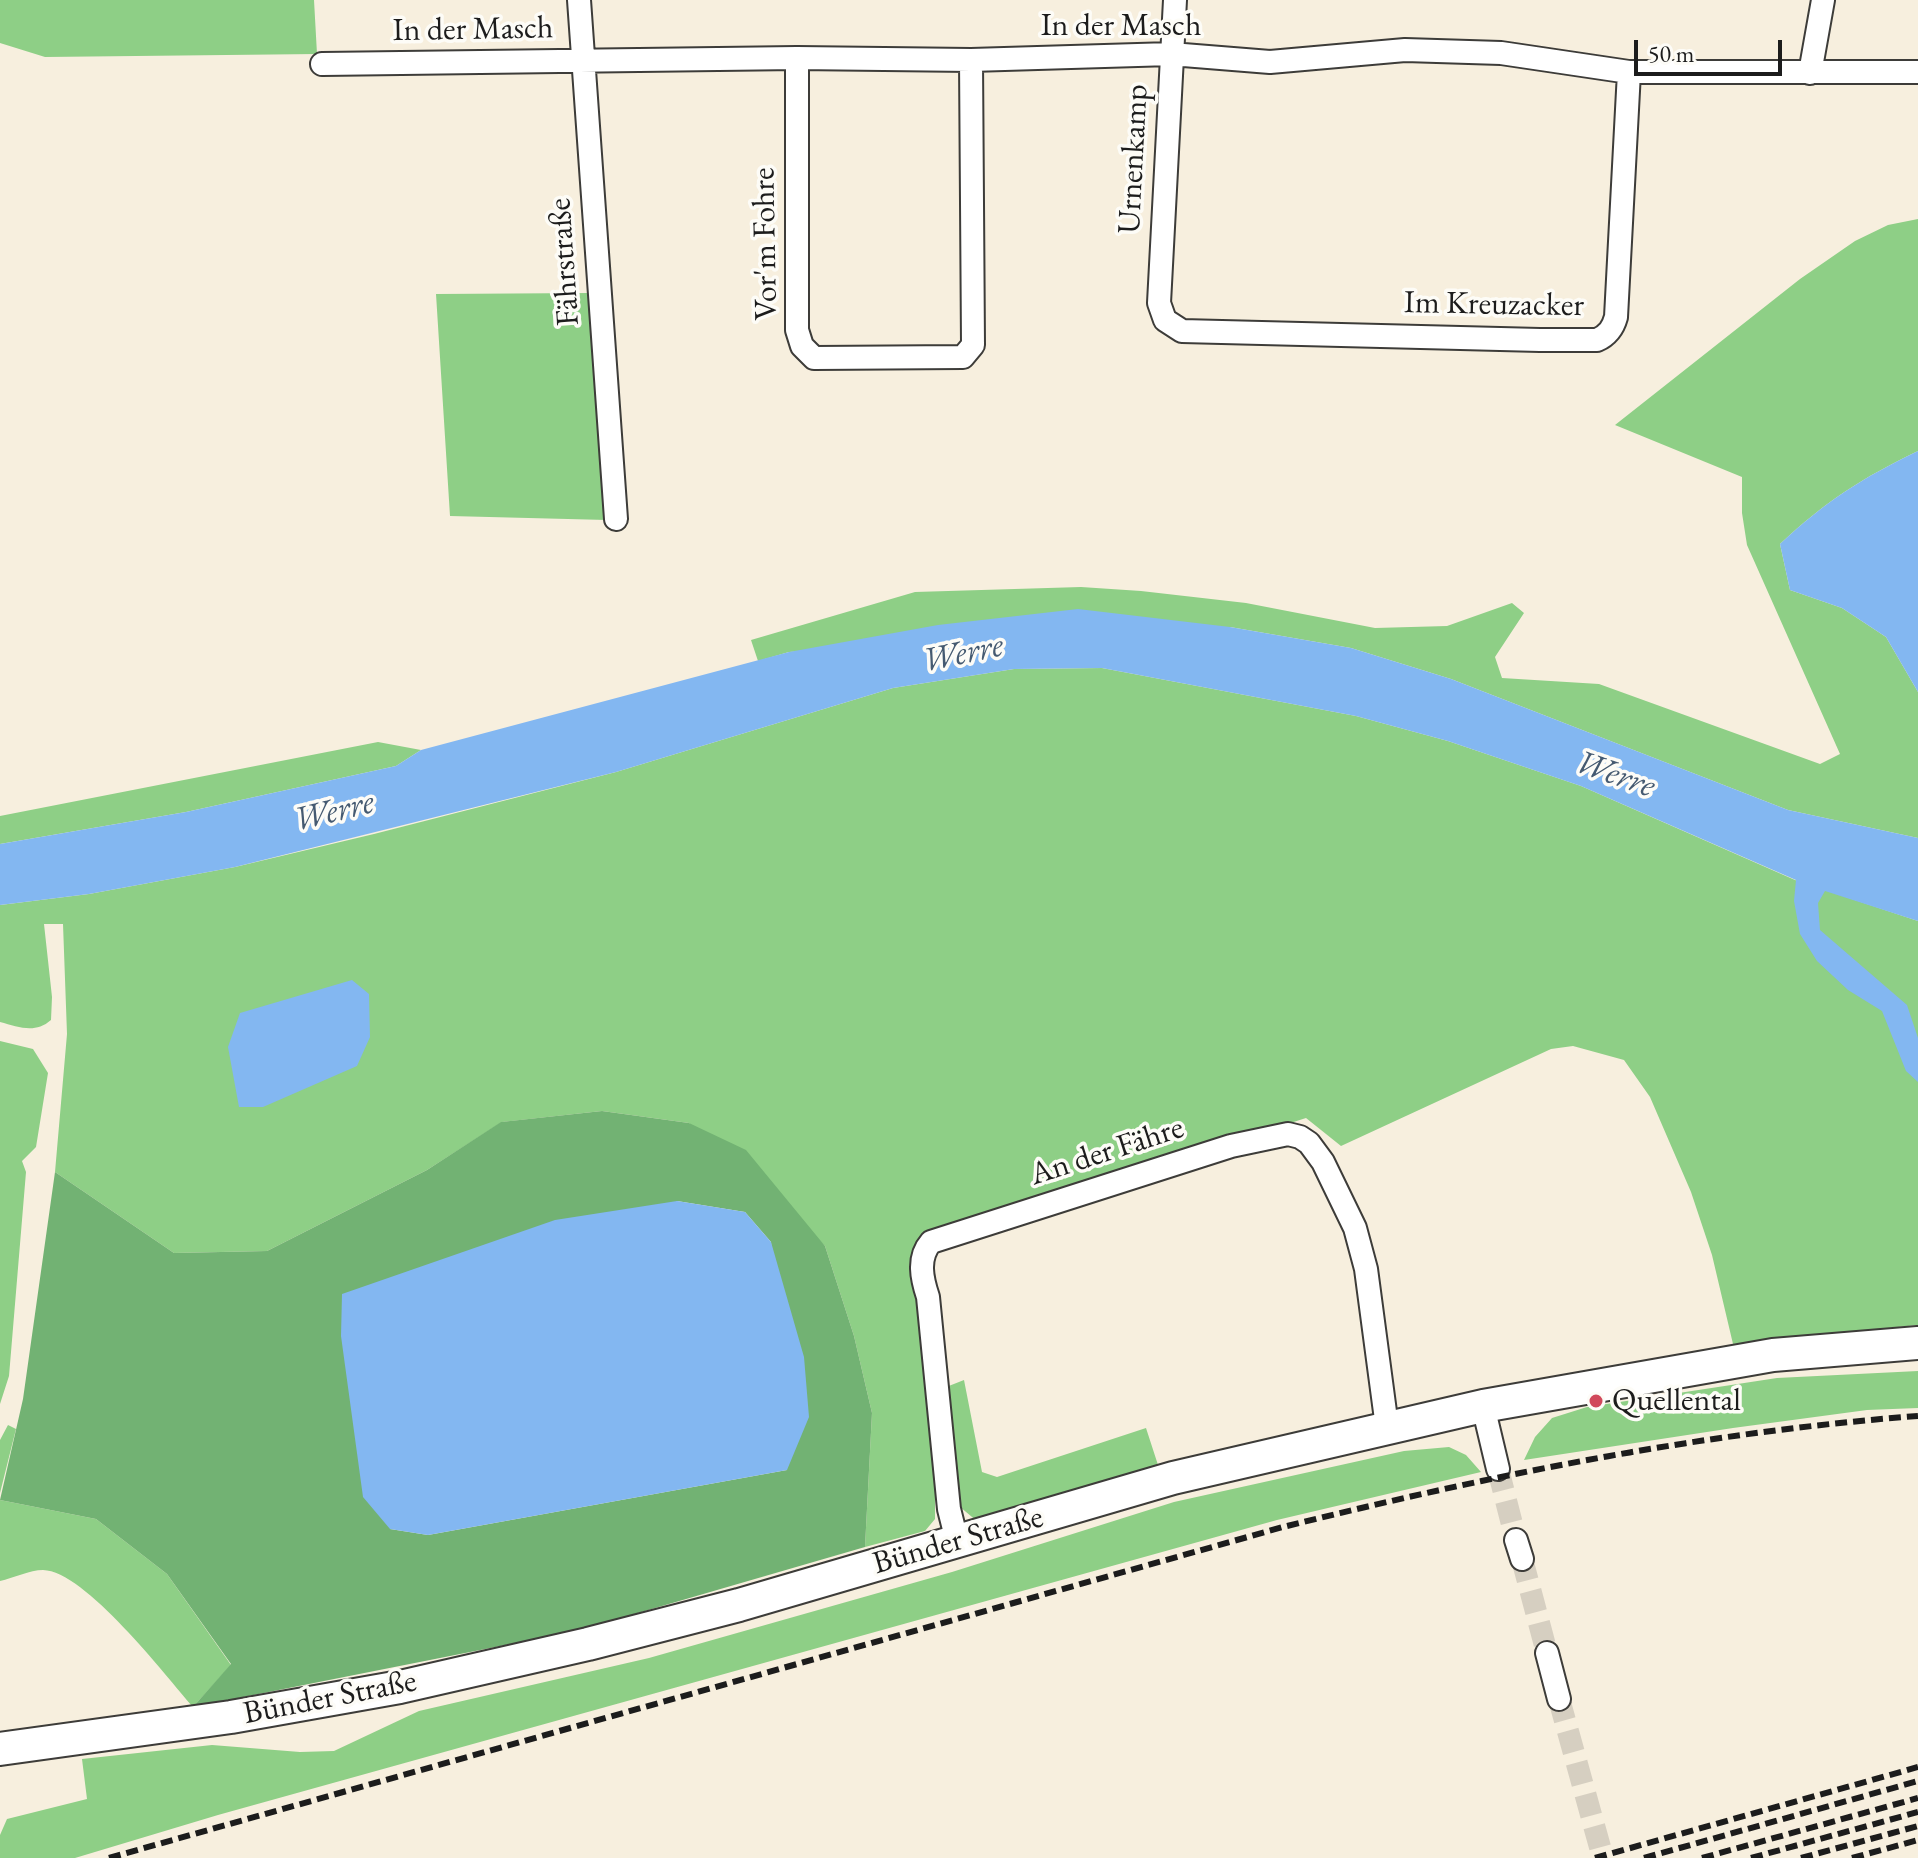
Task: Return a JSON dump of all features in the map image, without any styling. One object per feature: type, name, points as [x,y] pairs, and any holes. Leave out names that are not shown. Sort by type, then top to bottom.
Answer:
[{"type":"main road","name":"Bünder Straße","points":[[0,1749],[231,1717],[400,1687],[588,1644],[739,1605],[1173,1478],[1483,1406],[1773,1355],[1918,1343]]},
{"type":"street","name":"Fährstraße","points":[[579,0],[616,519]]},
{"type":"street","name":"Urnenkamp","points":[[1165,320],[1159,303],[1175,0]]},
{"type":"street","points":[[1810,73],[1823,0]]},
{"type":"street","name":"In der Masch","points":[[322,64],[797,58],[971,60],[1171,54],[1270,62],[1405,50],[1488,53],[1629,72],[1918,72]]},
{"type":"street","name":"Vor'm Fohre","points":[[797,58],[797,330],[802,346],[814,358],[963,357],[973,345],[971,60]]},
{"type":"street","name":"Im Kreuzacker","points":[[1165,320],[1182,331],[1540,340],[1597,340],[1603,337],[1614,325],[1616,317],[1629,72]]},
{"type":"street","name":"An der Fähre","points":[[957,1541],[949,1509],[928,1297],[922,1280],[921,1263],[925,1248],[931,1242],[1231,1146],[1288,1134],[1309,1143],[1323,1162],[1355,1228],[1366,1269],[1387,1427]]},
{"type":"street","points":[[1483,1406],[1498,1469]]},
{"type":"street","points":[[1547,1653],[1559,1699]]},
{"type":"green space","points":[[0,0],[314,0],[317,54],[45,57],[0,43]]},
{"type":"green space","points":[[1918,219],[1918,451],[1845,492],[1780,544],[1790,590],[1842,608],[1886,637],[1918,692],[1918,838],[1788,810],[1451,679],[1351,648],[1230,627],[789,652],[758,661],[751,640],[915,592],[1081,587],[1141,591],[1246,603],[1375,628],[1447,626],[1512,603],[1524,613],[1495,657],[1502,678],[1599,684],[1820,764],[1840,754],[1747,545],[1742,513],[1742,477],[1615,425],[1800,279],[1855,241],[1888,225]]},
{"type":"green space","points":[[589,293],[607,520],[450,516],[436,294]]},
{"type":"green space","points":[[1102,668],[1356,716],[1448,741],[1581,786],[1795,880],[1918,921],[1918,1325],[1733,1344],[1712,1255],[1691,1192],[1650,1097],[1624,1060],[1573,1046],[1551,1049],[1341,1146],[1306,1118],[926,1240],[931,1393],[964,1380],[982,1472],[997,1477],[1146,1428],[1158,1465],[978,1522],[935,1486],[935,1519],[925,1531],[865,1547],[872,1413],[854,1336],[825,1246],[689,1123],[602,1111],[502,1122],[427,1170],[267,1251],[174,1253],[55,1172],[67,1034],[63,924],[44,924],[52,997],[51,1020],[33,1028],[0,1022],[0,905],[89,894],[235,867],[374,834],[616,772],[893,688],[1014,669]]},
{"type":"green space","points":[[378,742],[421,750],[396,766],[186,812],[0,844],[0,816]]},
{"type":"green space","points":[[0,1041],[33,1049],[48,1073],[36,1147],[22,1161],[26,1172],[9,1376],[0,1404]]},
{"type":"green space","points":[[602,1111],[689,1123],[746,1150],[825,1246],[854,1336],[872,1413],[865,1547],[576,1631],[193,1707],[231,1664],[167,1574],[96,1519],[0,1500],[23,1399],[55,1172],[174,1253],[267,1251],[427,1170],[501,1122]],"holes":[[[677,1201],[745,1212],[771,1242],[787,1470],[428,1535],[390,1529]]]},
{"type":"green space","points":[[1918,1371],[1918,1408],[1867,1410],[1524,1460],[1535,1437],[1552,1418],[1587,1407],[1777,1378]]},
{"type":"green space","points":[[8,1425],[16,1429],[0,1493],[0,1440]]},
{"type":"green space","points":[[1449,1447],[1466,1455],[1481,1472],[1277,1520],[218,1815],[75,1858],[0,1858],[0,1835],[7,1819],[87,1799],[82,1759],[212,1745],[300,1752],[334,1751],[419,1711],[649,1658],[952,1572],[1174,1502],[1404,1451]]},
{"type":"green space","points":[[0,1500],[96,1519],[167,1574],[231,1665],[193,1707],[123,1627],[80,1587],[60,1575],[43,1570],[0,1581]]},
{"type":"water","points":[[1918,451],[1918,692],[1886,637],[1842,608],[1790,590],[1780,544],[1845,492]]},
{"type":"water","name":"Werre","points":[[1078,609],[1230,627],[1351,648],[1451,679],[1788,810],[1918,838],[1918,921],[1825,891],[1818,903],[1820,930],[1907,1005],[1918,1038],[1918,1082],[1906,1071],[1882,1011],[1848,990],[1817,961],[1800,934],[1794,901],[1796,880],[1581,786],[1448,741],[1356,716],[1102,668],[1014,669],[893,688],[616,772],[235,867],[89,894],[0,905],[0,844],[186,812],[396,766],[421,750],[789,652],[938,625]]},
{"type":"water","points":[[352,980],[369,994],[370,1037],[357,1066],[263,1107],[239,1107],[228,1047],[240,1013]]},
{"type":"water","points":[[677,1201],[745,1212],[771,1242],[804,1357],[809,1417],[787,1470],[428,1535],[390,1529],[363,1497],[341,1336],[342,1294],[555,1220]]},
{"type":"tunnel","points":[[1498,1469],[1516,1540]]},
{"type":"tunnel","points":[[1522,1559],[1547,1653]]},
{"type":"tunnel","points":[[1559,1699],[1603,1858]]},
{"type":"railway","points":[[109,1858],[1283,1527],[1519,1473],[1678,1444],[1918,1416]]},
{"type":"railway","points":[[1595,1858],[1918,1767]]},
{"type":"railway","points":[[1644,1858],[1918,1781]]},
{"type":"railway","points":[[1702,1858],[1918,1798]]},
{"type":"railway","points":[[1751,1858],[1918,1812]]},
{"type":"railway","points":[[1801,1858],[1918,1826]]},
{"type":"railway","points":[[1852,1858],[1918,1840]]},
{"type":"place","name":"Quellental","points":[[1596,1401]]}]
